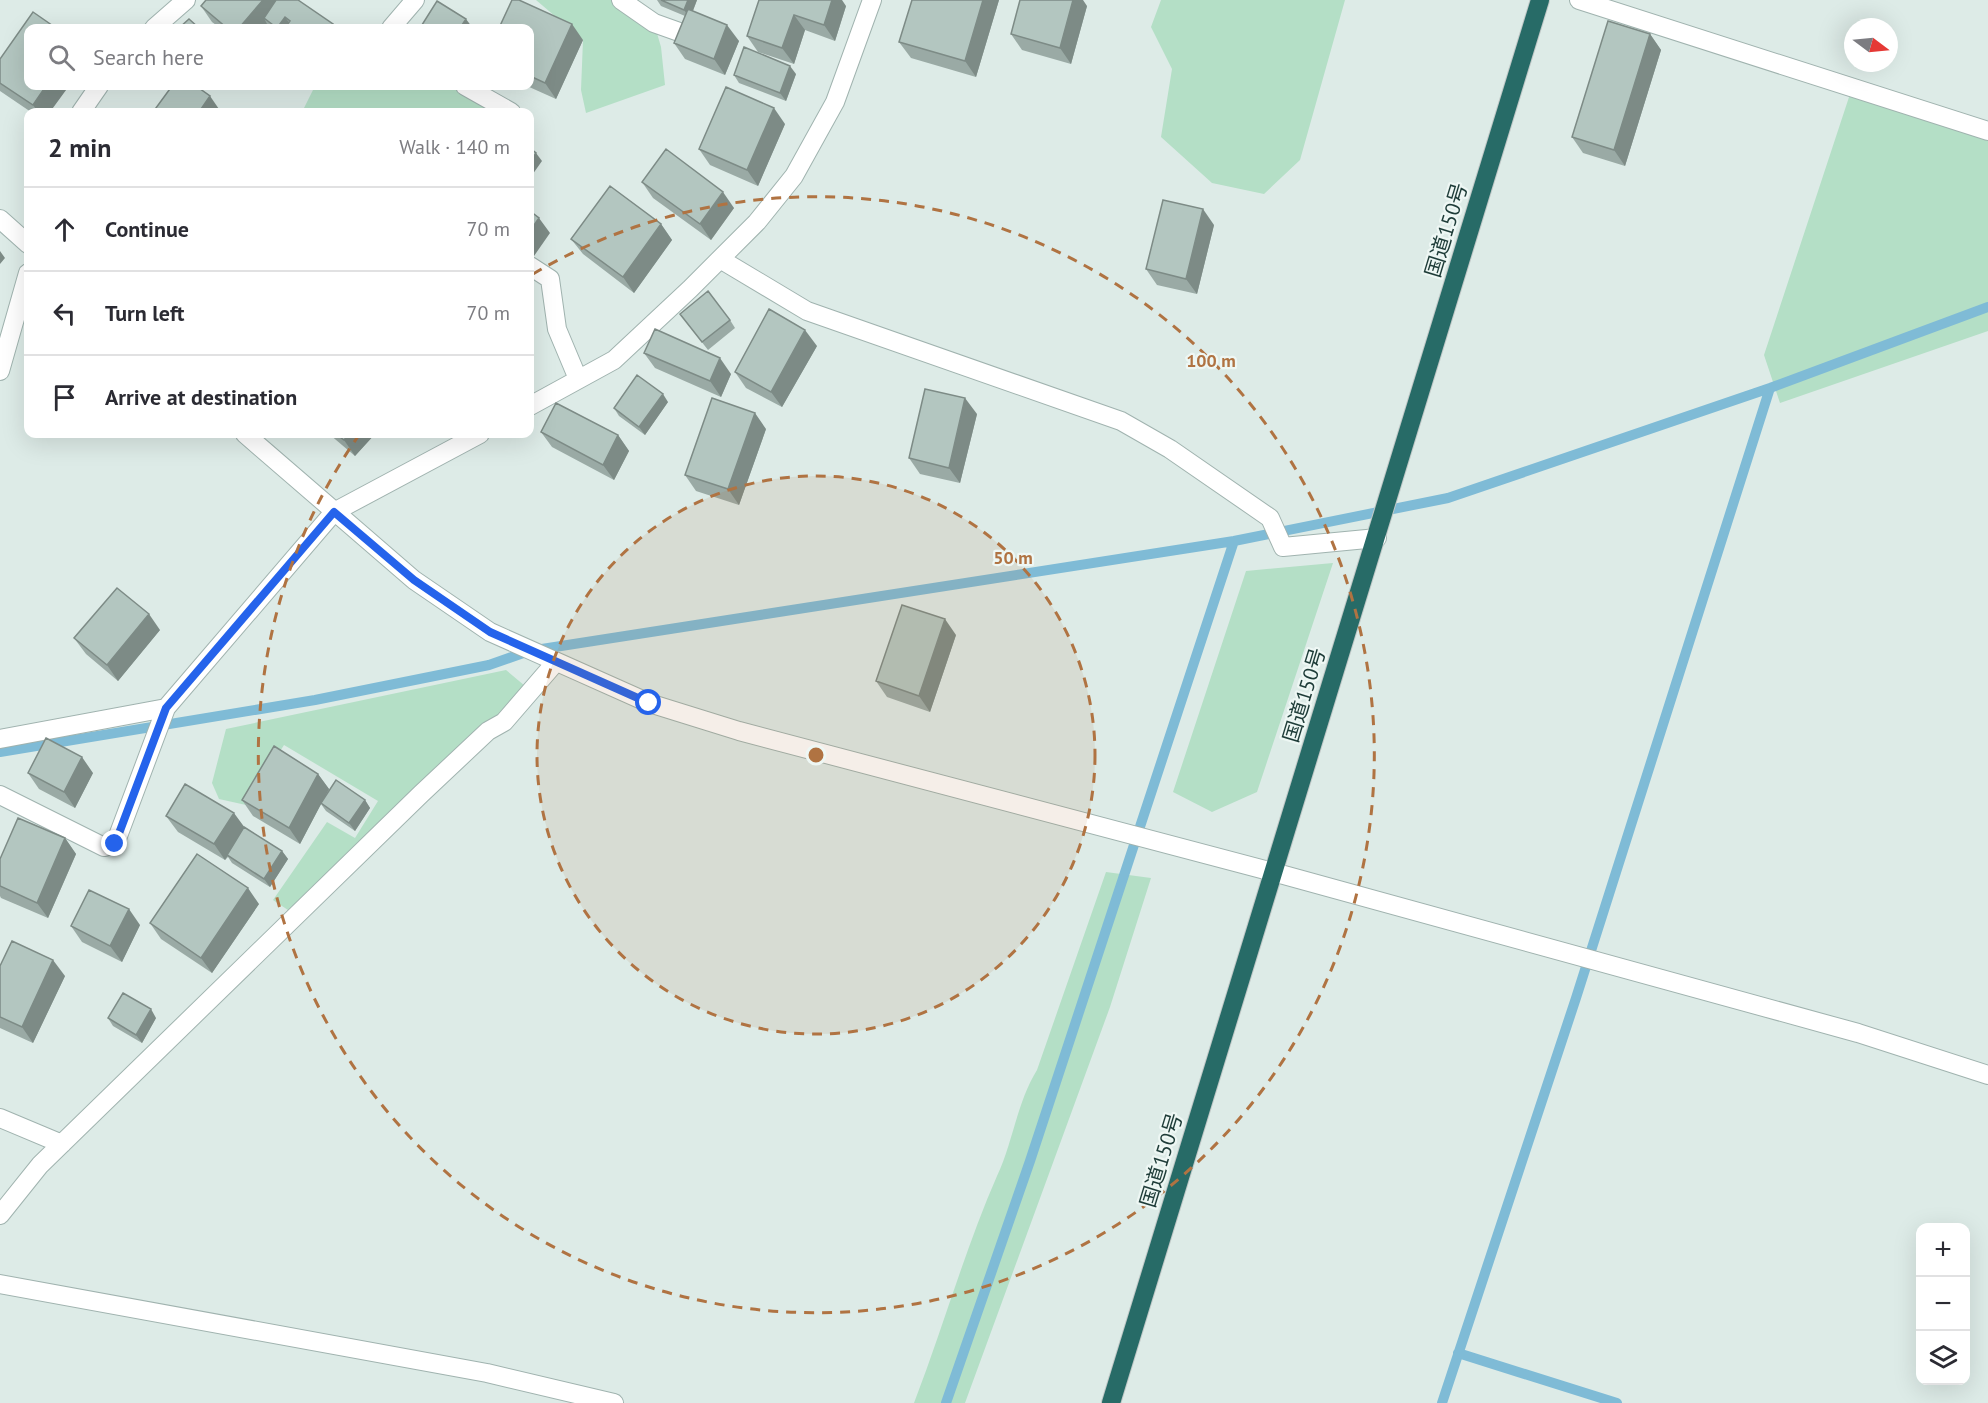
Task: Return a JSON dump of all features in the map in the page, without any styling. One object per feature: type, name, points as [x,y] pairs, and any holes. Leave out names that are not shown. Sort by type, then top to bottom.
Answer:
[{"type":"highway","name":"国道150号","points":[[1110,1403],[1540,0]]},
{"type":"street","points":[[159,24],[186,0]]},
{"type":"street","points":[[394,24],[415,0]]},
{"type":"street","points":[[621,0],[654,23],[682,33]]},
{"type":"street","points":[[534,404],[614,360],[757,222],[794,176],[835,102],[872,0]]},
{"type":"street","points":[[1579,0],[1988,131]]},
{"type":"street","points":[[84,108],[96,90]]},
{"type":"street","points":[[472,90],[504,108]]},
{"type":"street","points":[[0,219],[24,240]]},
{"type":"street","points":[[720,259],[807,311],[1121,421],[1170,448],[1270,518],[1283,547],[1377,537]]},
{"type":"street","points":[[534,269],[550,279],[556,330],[578,379]]},
{"type":"street","points":[[0,371],[24,287]]},
{"type":"street","points":[[250,438],[423,587],[490,632],[555,663],[649,703],[739,731],[1273,872],[1858,1033],[1988,1075]]},
{"type":"street","points":[[0,795],[104,847],[115,844],[166,708],[334,512],[473,438]]},
{"type":"street","points":[[0,1215],[40,1165],[421,794],[488,731],[504,722],[555,663]]},
{"type":"street","points":[[0,739],[166,708]]},
{"type":"street","points":[[0,1118],[62,1144]]},
{"type":"street","points":[[0,1284],[487,1373],[614,1403]]},
{"type":"green space","points":[[536,0],[621,0],[654,23],[661,47],[665,85],[586,113],[581,90],[583,40]]},
{"type":"green space","points":[[1161,0],[1345,0],[1300,160],[1264,194],[1212,183],[1161,137],[1172,69],[1151,27]]},
{"type":"green space","points":[[1852,88],[1988,134],[1988,331],[1780,403],[1764,355]]},
{"type":"green space","points":[[313,90],[470,90],[491,108],[304,108]]},
{"type":"green space","points":[[1333,563],[1257,792],[1212,812],[1173,792],[1246,571]]},
{"type":"green space","points":[[506,670],[531,691],[297,916],[273,900],[327,822],[355,838],[378,801],[284,745],[246,805],[219,799],[212,783],[226,729]]},
{"type":"green space","points":[[1106,872],[1151,878],[1110,1007],[965,1403],[914,1403],[1025,1095],[1037,1070]]},
{"type":"building","points":[[206,0],[263,0],[242,24],[222,24],[201,6]]},
{"type":"building","points":[[276,0],[298,0],[333,24],[288,24],[290,21],[285,17],[280,24],[272,24],[264,18]]},
{"type":"building","points":[[512,0],[519,0],[572,24],[545,83],[534,78],[534,24],[501,24]]},
{"type":"building","points":[[661,0],[688,0],[684,10]]},
{"type":"building","points":[[759,0],[832,0],[824,25],[794,15],[782,48],[747,36]]},
{"type":"building","points":[[912,0],[983,0],[965,61],[899,42]]},
{"type":"building","points":[[1020,0],[1073,0],[1060,48],[1011,34]]},
{"type":"building","points":[[437,1],[466,19],[463,24],[423,24]]},
{"type":"building","points":[[688,9],[727,25],[714,59],[674,43]]},
{"type":"building","points":[[33,12],[50,24],[25,24]]},
{"type":"building","points":[[189,19],[195,24],[183,24]]},
{"type":"building","points":[[1608,21],[1650,34],[1614,150],[1572,137]]},
{"type":"building","points":[[24,25],[24,90],[43,90],[33,105],[0,83],[0,59]]},
{"type":"building","points":[[744,47],[790,66],[780,93],[734,75]]},
{"type":"building","points":[[726,87],[774,108],[747,170],[699,149]]},
{"type":"building","points":[[169,90],[202,90],[210,96],[202,108],[156,108]]},
{"type":"building","points":[[666,149],[723,192],[700,224],[642,182]]},
{"type":"building","points":[[610,186],[661,224],[623,277],[571,239]]},
{"type":"building","points":[[1163,200],[1203,209],[1186,279],[1146,269]]},
{"type":"building","points":[[534,214],[539,218],[534,225]]},
{"type":"building","points":[[708,291],[730,320],[702,342],[680,314]]},
{"type":"building","points":[[769,309],[805,330],[771,392],[735,372]]},
{"type":"building","points":[[655,329],[720,358],[710,381],[644,353]]},
{"type":"building","points":[[637,375],[663,394],[639,427],[614,408]]},
{"type":"building","points":[[925,389],[965,398],[949,468],[909,458]]},
{"type":"building","points":[[712,398],[755,413],[728,489],[685,475]]},
{"type":"building","points":[[556,403],[618,435],[603,465],[541,432]]},
{"type":"building","points":[[117,588],[149,614],[107,665],[74,638]]},
{"type":"building","points":[[902,605],[945,619],[919,696],[876,681]]},
{"type":"building","points":[[46,738],[82,757],[64,792],[28,773]]},
{"type":"building","points":[[274,746],[318,774],[289,828],[242,800]]},
{"type":"building","points":[[336,780],[365,800],[349,823],[321,803]]},
{"type":"building","points":[[185,784],[234,813],[214,844],[166,816]]},
{"type":"building","points":[[18,818],[65,838],[37,903],[0,886],[0,859]]},
{"type":"building","points":[[244,827],[282,851],[264,879],[227,855]]},
{"type":"building","points":[[197,854],[248,888],[201,958],[150,923]]},
{"type":"building","points":[[89,890],[129,909],[110,946],[71,926]]},
{"type":"building","points":[[12,941],[53,960],[22,1027],[0,1017],[0,966]]},
{"type":"building","points":[[123,993],[151,1009],[136,1035],[108,1018]]},
{"type":"waterway","points":[[0,752],[315,700],[489,665],[529,651],[1234,541],[1448,498],[1770,388],[1988,307]]},
{"type":"waterway","points":[[1442,1403],[1576,998],[1770,388]]},
{"type":"waterway","points":[[946,1403],[1030,1161],[1234,541]]},
{"type":"waterway","points":[[1458,1353],[1617,1403]]},
{"type":"route","points":[[115,844],[166,708],[334,512],[414,580],[490,632],[586,677],[649,703]]}]
